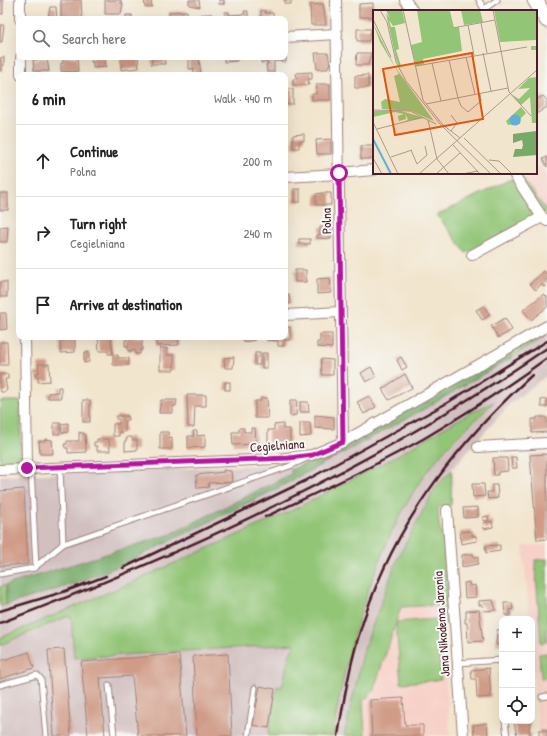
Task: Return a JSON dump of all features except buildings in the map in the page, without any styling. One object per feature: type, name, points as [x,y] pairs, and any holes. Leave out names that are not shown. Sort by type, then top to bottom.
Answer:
[{"type":"main road","points":[[535,0],[547,20]]},
{"type":"street","points":[[20,0],[20,16]]},
{"type":"street","name":"Polna","points":[[336,0],[343,442]]},
{"type":"street","points":[[405,0],[412,10]]},
{"type":"street","points":[[288,37],[337,34]]},
{"type":"street","points":[[21,60],[21,72]]},
{"type":"street","points":[[288,177],[373,170]]},
{"type":"street","points":[[472,255],[545,219],[516,176]]},
{"type":"street","points":[[288,315],[340,312]]},
{"type":"street","name":"Cegielniana","points":[[0,470],[277,459],[312,455],[343,442],[547,326]]},
{"type":"street","points":[[25,340],[29,468]]},
{"type":"street","points":[[478,447],[547,443]]},
{"type":"street","name":"Jana Nikodema Jaronia","points":[[447,510],[462,736]]},
{"type":"lane","points":[[479,0],[484,8],[497,0]]},
{"type":"lane","points":[[0,574],[36,567],[63,544],[290,466],[312,455]]},
{"type":"lane","points":[[60,467],[63,544]]},
{"type":"lane","points":[[29,468],[36,567]]},
{"type":"lane","points":[[457,663],[499,660]]},
{"type":"lane","points":[[0,685],[30,676],[37,675],[41,679],[46,736]]},
{"type":"lane","points":[[109,684],[114,736]]},
{"type":"lane","points":[[248,736],[255,688]]},
{"type":"lane","points":[[505,724],[507,736]]},
{"type":"shaded area","points":[[541,166],[547,178],[547,211],[521,178],[528,174],[537,174],[537,168]]},
{"type":"shaded area","points":[[547,335],[547,375],[510,404],[435,488],[397,560],[364,649],[344,736],[333,736],[342,680],[377,567],[405,506],[436,460],[493,403],[468,414],[391,459],[293,510],[126,585],[0,638],[0,606],[77,583],[119,566],[280,487],[424,409]]},
{"type":"shaded area","points":[[291,464],[291,474],[171,534],[0,587],[0,476]]},
{"type":"shaded area","points":[[547,545],[547,736],[539,736],[535,689],[535,616],[529,616],[523,546]]},
{"type":"shaded area","points":[[441,605],[450,736],[365,736],[363,701],[373,692],[401,607]]},
{"type":"shaded area","points":[[68,616],[71,617],[74,658],[295,644],[289,656],[282,687],[276,687],[268,736],[0,736],[0,645]]},
{"type":"green space","points":[[519,175],[547,211],[466,253],[437,215]]},
{"type":"green space","points":[[547,330],[547,335],[511,358],[510,353]]},
{"type":"green space","points":[[510,353],[511,358],[424,409],[280,487],[119,566],[77,583],[6,605],[6,585],[171,534],[291,474],[291,469],[326,455]]},
{"type":"green space","points":[[0,401],[21,401],[21,464],[0,465]]},
{"type":"green space","points":[[494,402],[457,437],[436,460],[416,488],[398,519],[382,554],[356,629],[338,702],[333,736],[268,736],[277,686],[282,687],[289,656],[295,644],[74,658],[71,617],[68,616],[0,645],[0,638],[126,585],[293,510],[391,459],[468,414]]},
{"type":"green space","points":[[452,470],[451,505],[438,507],[439,523],[445,549],[450,623],[442,624],[440,605],[401,607],[396,622],[436,619],[441,680],[401,683],[396,623],[373,692],[363,701],[365,736],[344,736],[364,649],[397,560],[435,488]]},
{"type":"green space","points":[[547,559],[547,642],[541,643],[535,560]]},
{"type":"green space","points":[[6,585],[6,605],[0,606],[0,587]]},
{"type":"green space","points":[[547,653],[547,678],[541,679],[539,654]]},
{"type":"railway","points":[[123,568],[305,481],[447,403],[547,341]]},
{"type":"railway","points":[[0,623],[142,566],[213,535],[282,502],[418,430],[547,348]]},
{"type":"railway","points":[[265,517],[404,450],[455,420],[547,358]]},
{"type":"railway","points":[[338,736],[346,687],[358,638],[371,599],[387,562],[405,527],[426,494],[475,432],[532,375]]},
{"type":"railway","points":[[0,611],[63,592],[106,576]]},
{"type":"route","points":[[27,468],[289,458],[312,455],[343,442],[339,173]]}]
